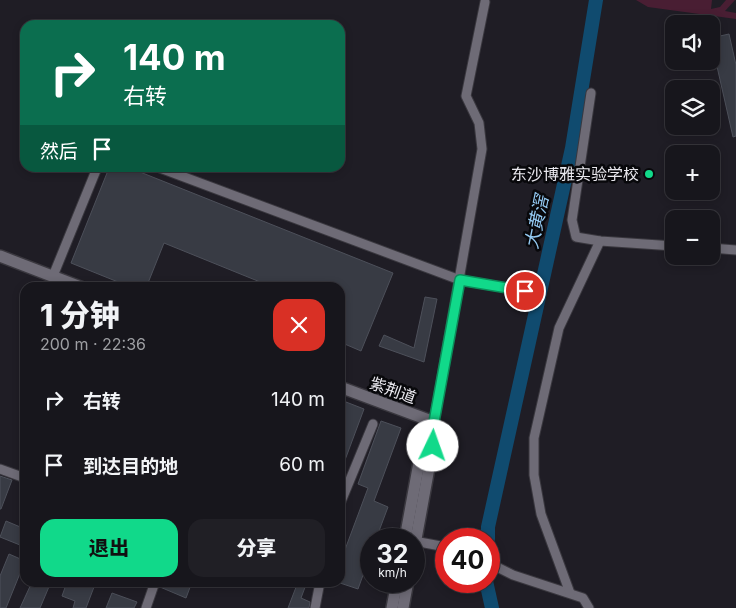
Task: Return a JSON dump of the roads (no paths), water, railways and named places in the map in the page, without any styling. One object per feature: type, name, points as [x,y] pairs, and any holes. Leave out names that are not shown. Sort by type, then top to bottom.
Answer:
[{"type":"street","points":[[415,528],[433,446],[434,422],[482,149],[479,123],[466,96],[485,2]]},
{"type":"street","points":[[591,93],[572,220],[576,237],[600,241],[665,245]]},
{"type":"street","points":[[53,276],[95,172]]},
{"type":"street","points":[[171,172],[460,280],[525,291]]},
{"type":"street","points":[[570,593],[541,514],[534,476],[534,438],[558,328],[600,241]]},
{"type":"street","points":[[720,249],[736,250]]},
{"type":"street","points":[[0,256],[68,282]]},
{"type":"street","name":"紫荆道","points":[[345,389],[434,422]]},
{"type":"street","points":[[345,492],[374,424]]},
{"type":"street","points":[[0,468],[20,476]]},
{"type":"street","points":[[500,568],[583,598],[589,608]]},
{"type":"street","points":[[146,608],[153,587]]},
{"type":"street","points":[[315,608],[319,587]]},
{"type":"street","points":[[392,608],[395,593]]},
{"type":"street","points":[[403,608],[406,593]]},
{"type":"waterway","name":"大黄滘","points":[[488,528],[572,148],[596,0]]},
{"type":"waterway","name":"大黄滘","points":[[489,593],[492,608]]},
{"type":"place","name":"东沙博雅实验学校","points":[[649,174]]}]
